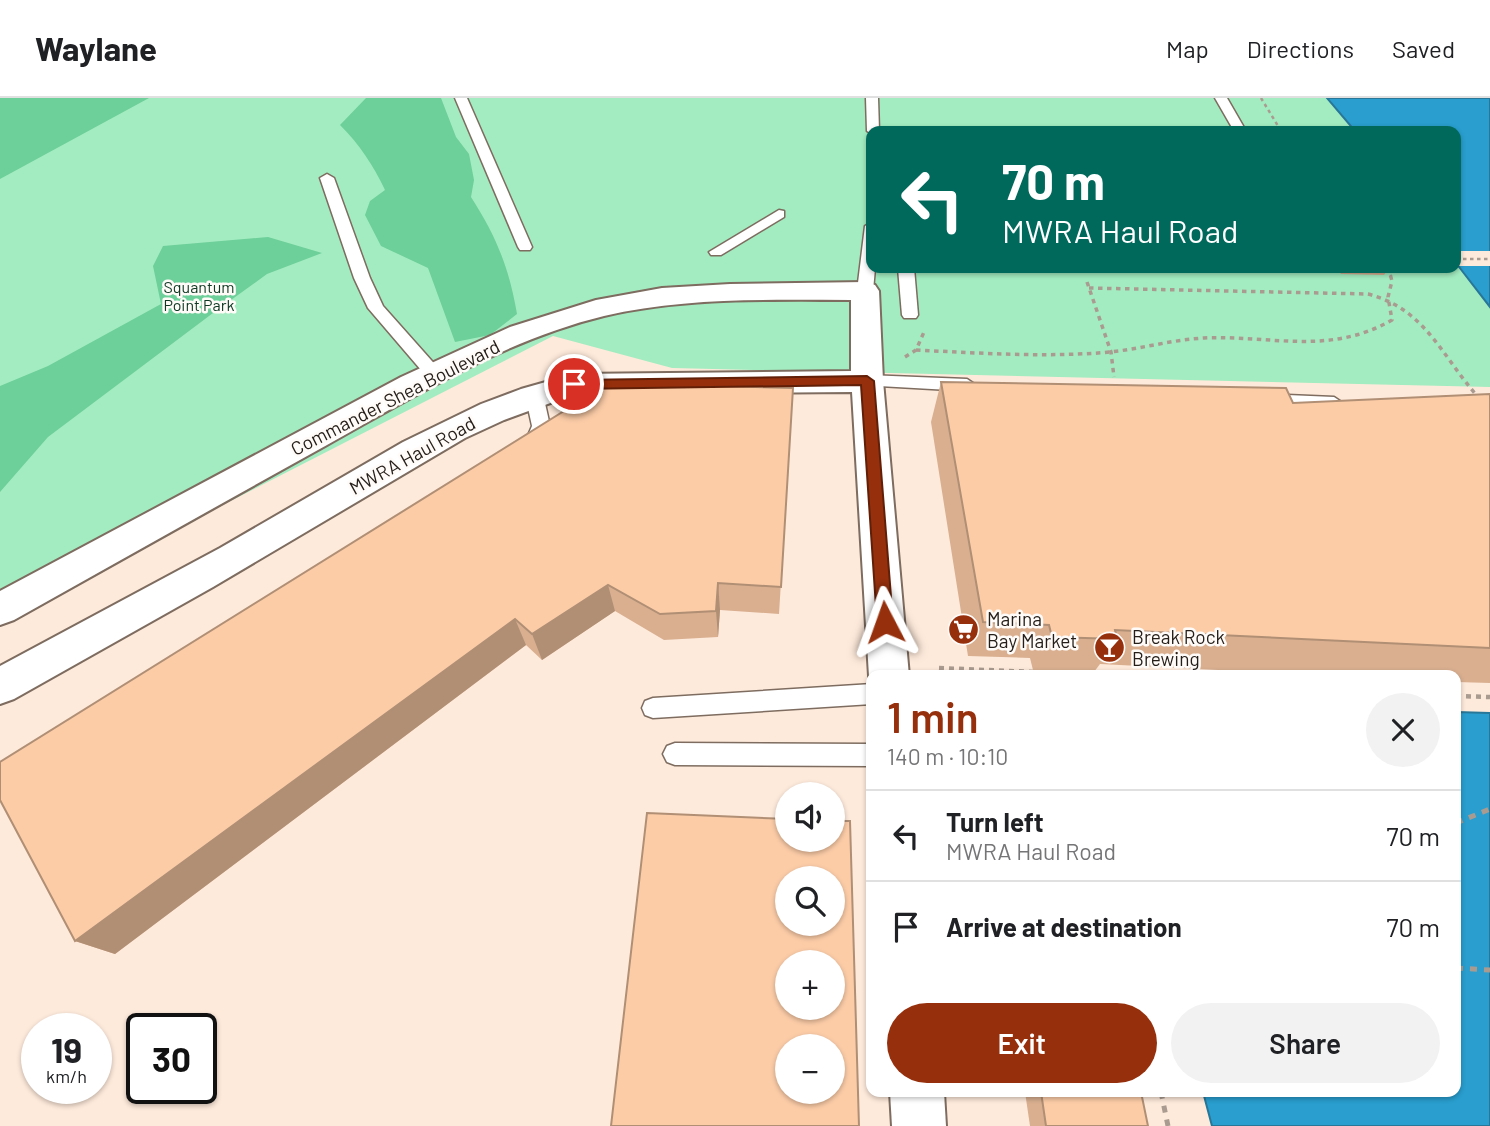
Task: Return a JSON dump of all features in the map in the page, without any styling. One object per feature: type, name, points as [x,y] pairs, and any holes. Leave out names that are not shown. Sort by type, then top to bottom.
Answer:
[{"type":"street","name":"Commander Shea Boulevard","points":[[0,609],[433,373],[522,333],[598,309],[645,300],[710,293],[866,291]]},
{"type":"street","points":[[866,291],[867,381],[889,670]]},
{"type":"street","name":"MWRA Haul Road","points":[[0,686],[213,570],[462,424],[534,394],[574,384],[867,381]]},
{"type":"street","points":[[917,1097],[919,1126]]},
{"type":"lane","points":[[461,98],[526,247]]},
{"type":"lane","points":[[872,98],[873,126]]},
{"type":"lane","points":[[1221,98],[1237,126]]},
{"type":"lane","points":[[327,178],[362,278],[376,308],[433,373]]},
{"type":"lane","points":[[716,253],[779,214]]},
{"type":"lane","points":[[866,291],[868,273]]},
{"type":"lane","points":[[906,273],[910,315]]},
{"type":"lane","points":[[867,381],[986,386]]},
{"type":"lane","points":[[518,462],[534,446],[541,426],[534,394]]},
{"type":"lane","points":[[1243,399],[1353,404]]},
{"type":"lane","points":[[653,708],[866,694]]},
{"type":"lane","points":[[675,754],[866,755]]},
{"type":"path","points":[[1261,98],[1279,126]]},
{"type":"path","points":[[1461,259],[1490,259]]},
{"type":"path","points":[[916,350],[1042,356],[1111,352],[1204,338],[1331,342],[1376,332],[1391,320],[1388,297],[1392,281],[1390,273]]},
{"type":"path","points":[[1087,282],[1111,352],[1114,377]]},
{"type":"path","points":[[1089,288],[1368,294],[1388,297],[1404,307],[1425,328],[1467,386],[1482,402]]},
{"type":"path","points":[[903,359],[916,350],[923,339],[924,329]]},
{"type":"path","points":[[939,668],[983,670]]},
{"type":"path","points":[[1461,696],[1490,697]]},
{"type":"path","points":[[1461,821],[1490,809]]},
{"type":"path","points":[[1461,968],[1490,970]]},
{"type":"path","points":[[1162,1097],[1168,1126]]},
{"type":"green space","name":"Squantum Point Park","points":[[0,98],[1327,98],[1351,126],[866,126],[866,273],[1461,273],[1461,269],[1490,307],[1490,387],[672,368],[553,336],[0,619]]},
{"type":"green space","points":[[0,98],[149,98],[0,179]]},
{"type":"green space","points":[[366,98],[441,98],[456,137],[469,154],[474,180],[471,197],[500,252],[514,297],[517,314],[490,335],[455,342],[428,268],[381,246],[365,215],[370,201],[385,190],[354,140],[340,125]]},
{"type":"green space","points":[[268,237],[322,253],[267,274],[213,313],[48,437],[0,492],[0,386],[48,366],[161,304],[153,266],[163,246]]},
{"type":"water","points":[[1327,98],[1490,98],[1490,307],[1461,269],[1461,126],[1351,126]]},
{"type":"water","points":[[1461,712],[1490,713],[1490,1126],[1212,1126],[1204,1097],[1461,1097]]},
{"type":"pier","points":[[1461,251],[1490,251],[1490,266],[1461,266]]},
{"type":"building","points":[[941,382],[1286,388],[1293,403],[1490,394],[1490,648],[1115,630],[1117,639],[1052,637],[1049,625],[983,622]]},
{"type":"building","points":[[609,383],[793,388],[781,587],[718,583],[716,611],[660,614],[608,585],[532,634],[515,619],[75,941],[0,800],[0,762]]},
{"type":"building","points":[[647,813],[775,818],[775,852],[845,852],[845,821],[850,821],[859,1126],[611,1126]]},
{"type":"building","points":[[1042,1097],[1142,1097],[1148,1126],[1046,1126]]},
{"type":"place","name":"Marina Bay Market","points":[[964,629]]},
{"type":"place","name":"Break Rock Brewing","points":[[1109,647]]},
{"type":"route","points":[[574,384],[867,381],[885,622]]}]
